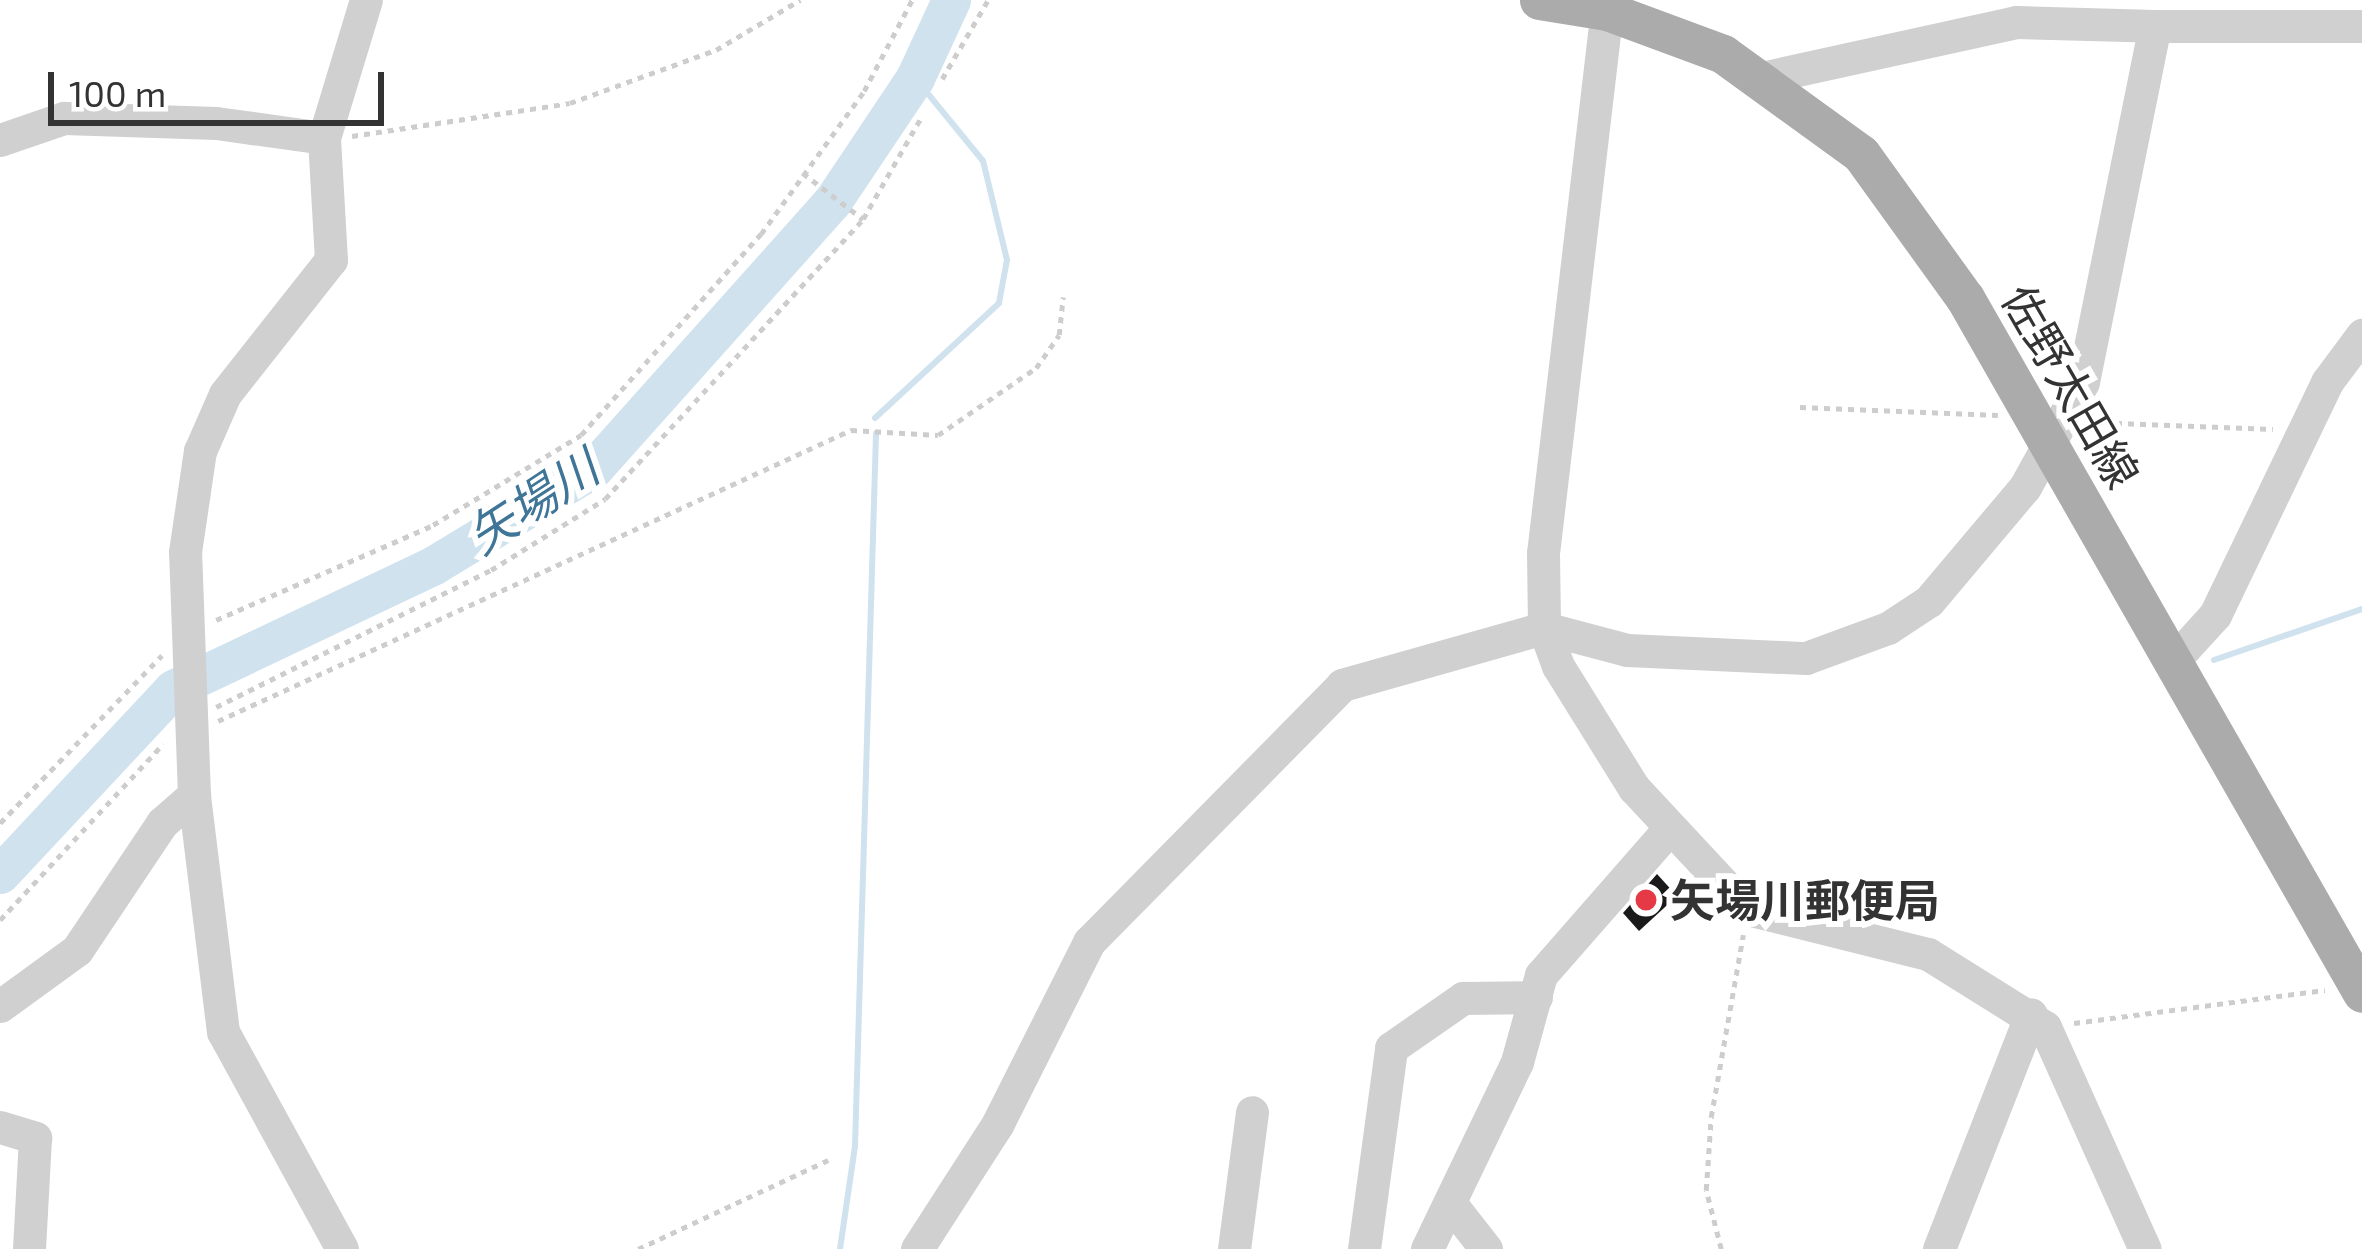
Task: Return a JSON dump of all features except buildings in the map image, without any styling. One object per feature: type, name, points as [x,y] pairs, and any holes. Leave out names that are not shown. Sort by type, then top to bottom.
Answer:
[{"type":"main road","name":"佐野太田線","points":[[1539,0],[1607,6],[1766,77],[1861,154],[1912,216],[2023,397],[2360,989]]},
{"type":"street","points":[[343,1249],[223,1032],[194,795],[184,553],[200,451],[240,370],[313,294],[331,260],[324,138],[365,0]]},
{"type":"street","points":[[1607,6],[1543,553],[1544,628],[1577,706],[1668,830],[1747,909],[1928,954],[2038,1021],[2145,1249]]},
{"type":"street","points":[[1766,77],[2007,11],[2155,26],[2362,26]]},
{"type":"street","points":[[935,1242],[1080,956],[1178,843],[1342,686],[1544,628],[1627,650],[1756,663],[1840,650],[1952,581],[2049,445],[2095,351],[2155,26]]},
{"type":"street","points":[[0,140],[64,118],[216,123],[324,138]]},
{"type":"street","points":[[2174,660],[2215,616],[2301,436],[2362,335]]},
{"type":"street","points":[[0,1006],[77,950],[162,823],[194,795]]},
{"type":"street","points":[[1427,1249],[1454,1208],[1536,997],[1540,975],[1668,830]]},
{"type":"street","points":[[1364,1249],[1391,1048],[1463,998],[1536,997]]},
{"type":"street","points":[[1939,1249],[2038,1021]]},
{"type":"street","points":[[1234,1249],[1252,1112]]},
{"type":"street","points":[[0,1126],[34,1138],[29,1249]]},
{"type":"street","points":[[1454,1208],[1486,1249]]},
{"type":"path","points":[[324,138],[570,103],[716,50],[800,0]]},
{"type":"path","points":[[0,823],[187,638],[433,525],[555,456],[761,234],[864,91],[913,0]]},
{"type":"path","points":[[942,79],[988,0]]},
{"type":"path","points":[[0,920],[115,787],[190,720],[491,570],[605,499],[860,216],[922,116]]},
{"type":"path","points":[[806,176],[860,216]]},
{"type":"path","points":[[190,720],[294,694],[851,430],[938,435],[1036,368],[1059,335],[1063,297]]},
{"type":"path","points":[[1800,407],[1996,416],[2023,397]]},
{"type":"path","points":[[2087,416],[2125,424],[2301,436]]},
{"type":"path","points":[[1721,1249],[1706,1190],[1711,1117],[1747,909]]},
{"type":"path","points":[[2038,1021],[2360,989]]},
{"type":"path","points":[[638,1249],[828,1160]]},
{"type":"waterway","name":"矢場川","points":[[0,874],[173,689],[434,565],[594,468],[832,202],[915,78],[951,0]]},
{"type":"waterway","points":[[875,418],[999,303],[1007,260],[983,161],[915,78]]},
{"type":"waterway","points":[[840,1249],[855,1146],[876,433]]},
{"type":"waterway","points":[[2214,660],[2362,609]]},
{"type":"place","name":"矢場川郵便局","points":[[1646,900]]}]
